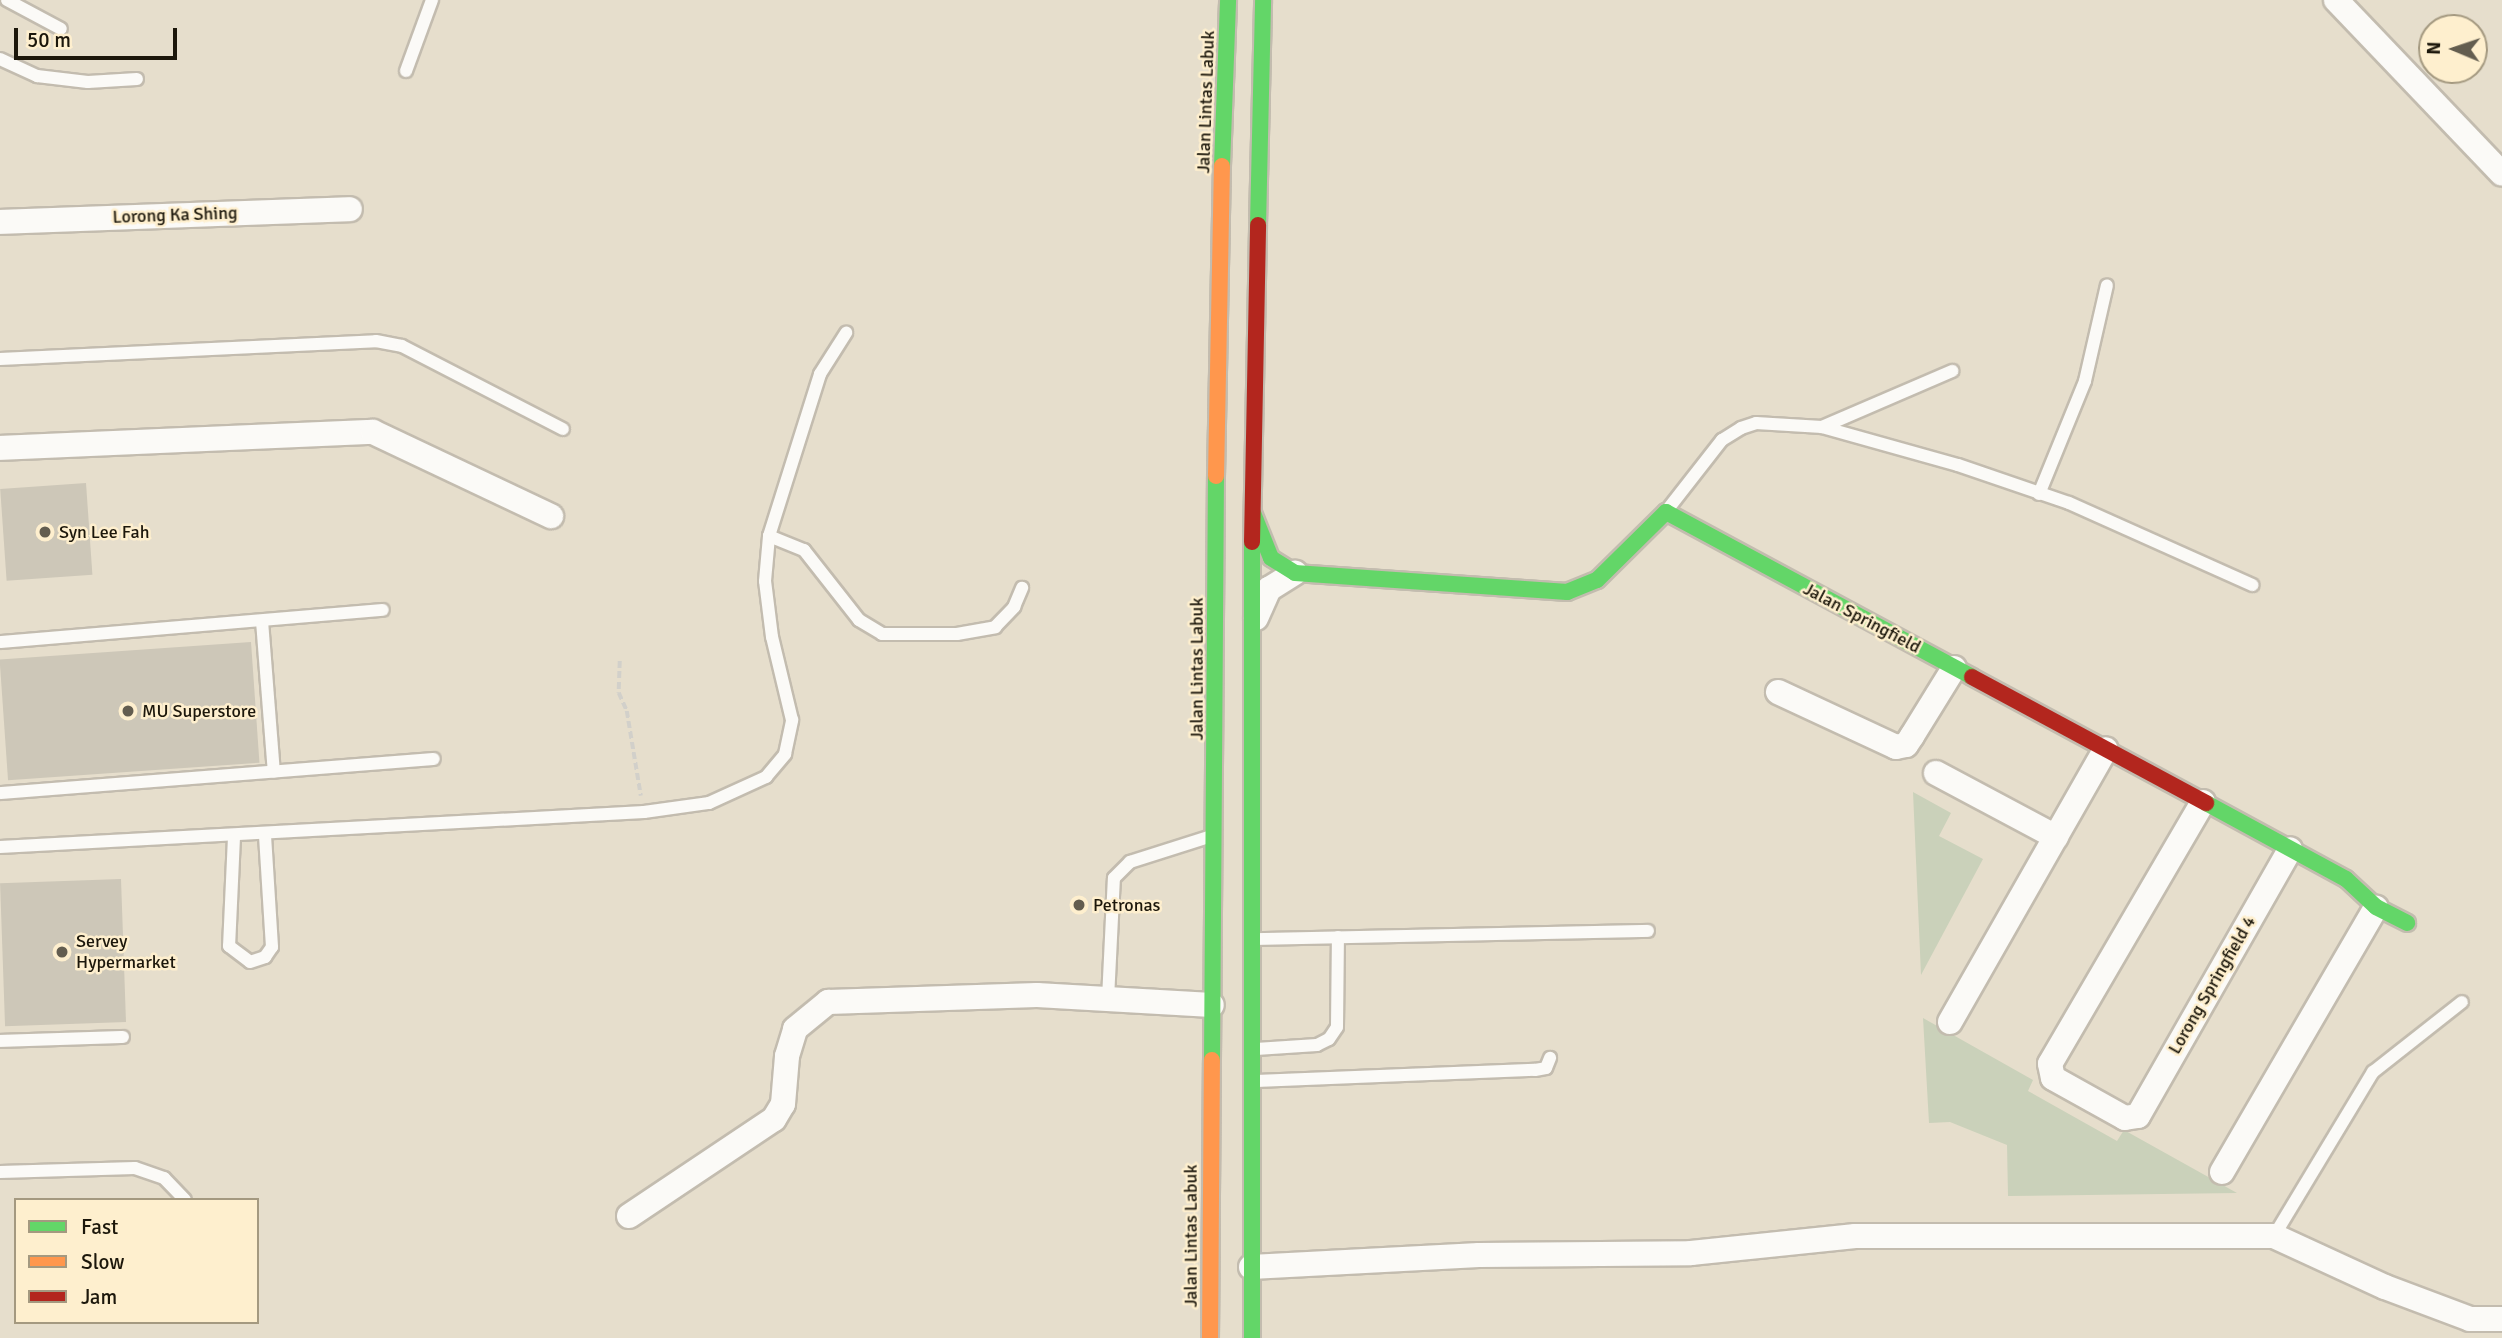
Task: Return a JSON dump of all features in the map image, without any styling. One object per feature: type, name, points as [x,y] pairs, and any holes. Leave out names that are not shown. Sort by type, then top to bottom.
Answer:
[{"type":"main road","name":"Jalan Lintas Labuk","points":[[1210,1338],[1216,835],[1217,317],[1237,90],[1228,0]]},
{"type":"main road","points":[[1207,66],[1211,85],[1237,90],[1249,0]]},
{"type":"main road","points":[[1252,1338],[1255,939],[1250,638],[1263,0]]},
{"type":"main road","points":[[1252,510],[1271,558],[1295,573],[1567,592],[1589,584],[1616,564],[1666,512]]},
{"type":"main road","name":"Jalan Springfield","points":[[1666,512],[2346,879],[2376,907],[2407,923]]},
{"type":"street","points":[[2336,0],[2502,174]]},
{"type":"street","name":"Lorong Ka Shing","points":[[0,222],[350,209]]},
{"type":"street","points":[[0,448],[373,432],[551,516]]},
{"type":"street","points":[[1250,638],[1262,599],[1278,582],[1295,573]]},
{"type":"street","points":[[1778,692],[1896,747],[1906,745],[1954,668]]},
{"type":"street","points":[[1950,1022],[2106,749]]},
{"type":"street","points":[[1936,773],[2056,838]]},
{"type":"street","name":"Lorong Springfield 4","points":[[2203,802],[2050,1064],[2053,1078],[2132,1120],[2290,849]]},
{"type":"street","points":[[2222,1172],[2376,907]]},
{"type":"street","points":[[629,1216],[775,1119],[783,1104],[787,1056],[795,1029],[828,1002],[1037,995],[1212,1004]]},
{"type":"street","points":[[1251,1267],[1479,1255],[1691,1253],[1855,1236],[2274,1236],[2385,1287],[2470,1319],[2502,1319]]},
{"type":"lane","points":[[8,0],[61,29]]},
{"type":"lane","points":[[406,71],[432,0]]},
{"type":"lane","points":[[0,59],[37,76],[88,82],[137,79]]},
{"type":"lane","points":[[2039,494],[2085,381],[2107,285]]},
{"type":"lane","points":[[0,848],[265,836],[644,812],[709,803],[766,777],[785,754],[792,720],[772,637],[765,581],[769,536],[820,374],[846,332]]},
{"type":"lane","points":[[0,359],[376,341],[402,346],[563,429]]},
{"type":"lane","points":[[1822,427],[1952,371]]},
{"type":"lane","points":[[1666,512],[1722,440],[1741,428],[1756,423],[1822,427],[1958,465],[2039,494],[2252,585]]},
{"type":"lane","points":[[769,536],[804,550],[859,620],[882,634],[957,634],[995,626],[1014,607],[1021,588]]},
{"type":"lane","points":[[0,642],[383,610]]},
{"type":"lane","points":[[262,621],[274,772]]},
{"type":"lane","points":[[0,793],[434,759]]},
{"type":"lane","points":[[1108,999],[1114,878],[1130,862],[1216,835]]},
{"type":"lane","points":[[234,837],[229,946],[250,962],[265,957],[272,947],[265,836]]},
{"type":"lane","points":[[1255,939],[1648,931]]},
{"type":"lane","points":[[1253,1049],[1317,1045],[1329,1039],[1337,1027],[1338,937]]},
{"type":"lane","points":[[2274,1236],[2373,1072],[2462,1002]]},
{"type":"lane","points":[[0,1041],[123,1037]]},
{"type":"lane","points":[[1252,1081],[1535,1070],[1546,1068],[1550,1058]]},
{"type":"lane","points":[[0,1172],[135,1168],[164,1178],[183,1198]]},
{"type":"path","points":[[620,661],[619,693],[627,711],[644,812]]},
{"type":"green space","points":[[1913,792],[1951,813],[1939,836],[1983,859],[1921,975]]},
{"type":"green space","points":[[1923,1018],[2033,1080],[2028,1091],[2117,1141],[2124,1130],[2237,1193],[2008,1196],[2007,1145],[1950,1122],[1929,1123]]},
{"type":"building","name":"Syn Lee Fah","points":[[86,483],[92,575],[7,581],[0,489]]},
{"type":"building","name":"MU Superstore","points":[[251,642],[259,763],[8,780],[0,660]]},
{"type":"building","name":"Servey Hypermarket","points":[[121,879],[126,1022],[5,1026],[0,883]]},
{"type":"traffic: fast","points":[[1222,166],[1228,0]]},
{"type":"traffic: fast","points":[[1258,225],[1263,0]]},
{"type":"traffic: fast","points":[[1212,1060],[1216,476]]},
{"type":"traffic: fast","points":[[1253,513],[1271,558],[1295,573],[1567,592],[1597,580],[1666,512],[1972,677]]},
{"type":"traffic: fast","points":[[1252,542],[1252,1338]]},
{"type":"traffic: fast","points":[[2206,803],[2346,879],[2376,907],[2407,923]]},
{"type":"traffic: slow","points":[[1216,476],[1222,166]]},
{"type":"traffic: slow","points":[[1210,1338],[1212,1060]]},
{"type":"traffic: jam","points":[[1252,542],[1258,225]]},
{"type":"traffic: jam","points":[[1972,677],[2206,803]]},
{"type":"place","name":"Syn Lee Fah","points":[[45,532]]},
{"type":"place","name":"MU Superstore","points":[[128,711]]},
{"type":"place","name":"Petronas","points":[[1079,905]]},
{"type":"place","name":"Servey Hypermarket","points":[[62,952]]}]
